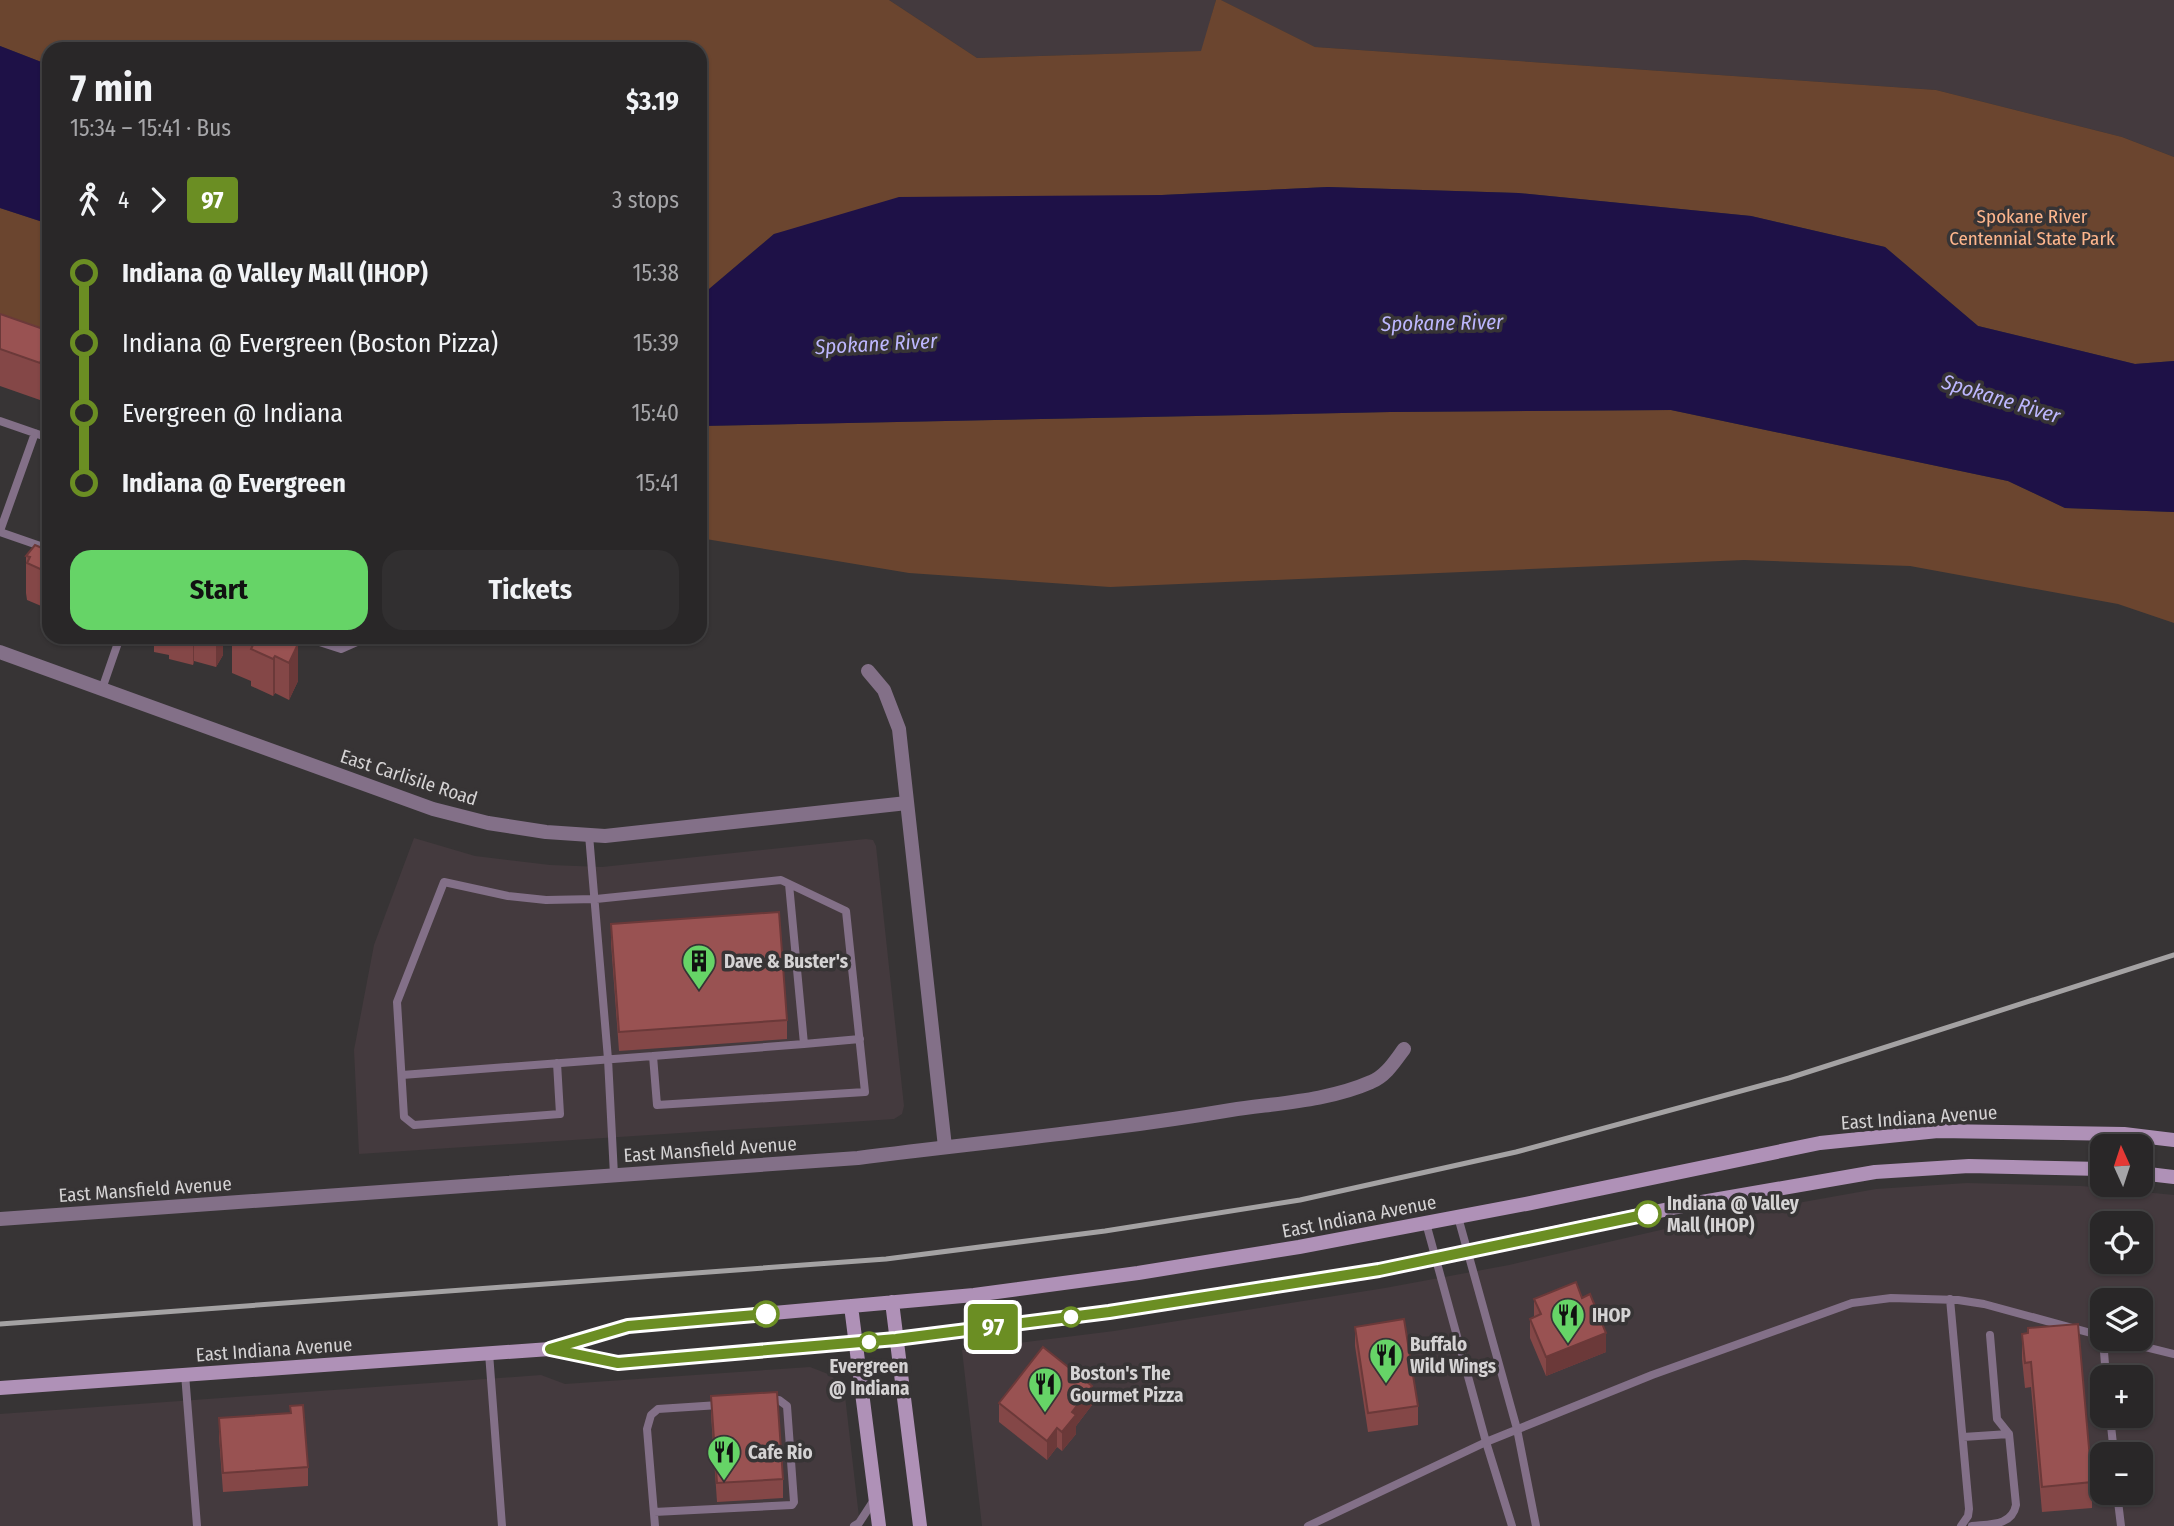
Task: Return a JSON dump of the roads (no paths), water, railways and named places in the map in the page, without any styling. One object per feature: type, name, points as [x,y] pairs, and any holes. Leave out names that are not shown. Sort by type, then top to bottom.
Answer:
[{"type":"main road","name":"East Indiana Avenue","points":[[0,1388],[550,1349],[628,1326],[974,1294],[1138,1273],[1299,1247],[1458,1217],[1820,1143],[1938,1131],[2111,1133],[2174,1140]]},
{"type":"main road","name":"East Indiana Avenue","points":[[550,1349],[618,1363],[896,1339],[1109,1312],[1379,1270],[1702,1202],[1875,1172],[1969,1166],[2090,1169]]},
{"type":"main road","points":[[2153,1175],[2174,1177]]},
{"type":"main road","points":[[892,1302],[920,1526]]},
{"type":"main road","points":[[851,1306],[879,1526]]},
{"type":"street","name":"East Carlisile Road","points":[[0,652],[433,809],[488,823],[545,832],[605,836],[907,803]]},
{"type":"street","points":[[868,671],[884,690],[899,729],[945,1147]]},
{"type":"street","name":"East Mansfield Avenue","points":[[0,1219],[858,1158],[1193,1117],[1341,1093],[1374,1081],[1390,1069],[1404,1049]]},
{"type":"lane","points":[[0,421],[42,436]]},
{"type":"lane","points":[[35,433],[0,532],[42,547]]},
{"type":"lane","points":[[102,689],[118,644]]},
{"type":"lane","points":[[326,644],[341,649],[352,644]]},
{"type":"lane","points":[[589,835],[608,1059],[614,1175]]},
{"type":"lane","points":[[556,1063],[560,1114],[414,1125],[404,1118],[397,1002],[444,882],[508,896],[546,900],[596,899],[781,880],[846,911],[865,1092],[657,1105],[653,1056]]},
{"type":"lane","points":[[789,884],[804,1044]]},
{"type":"lane","points":[[402,1074],[860,1039]]},
{"type":"lane","points":[[1458,1217],[1517,1429],[1536,1526]]},
{"type":"lane","points":[[1426,1223],[1512,1526]]},
{"type":"lane","points":[[1308,1526],[1517,1429],[1653,1375],[1839,1307],[1877,1299],[1950,1299],[1984,1304],[2090,1334]]},
{"type":"lane","points":[[1950,1299],[1969,1509],[1961,1526]]},
{"type":"lane","points":[[1972,1526],[2006,1522],[2014,1515],[2016,1505],[2009,1434],[1997,1419],[1990,1335]]},
{"type":"lane","points":[[2153,1349],[2174,1354]]},
{"type":"lane","points":[[489,1353],[502,1526]]},
{"type":"lane","points":[[185,1374],[197,1526]]},
{"type":"lane","points":[[654,1512],[794,1502],[787,1406],[779,1400],[751,1402]]},
{"type":"lane","points":[[655,1526],[647,1429],[650,1415],[658,1409],[723,1404]]},
{"type":"lane","points":[[1963,1437],[2009,1434]]},
{"type":"lane","points":[[854,1526],[859,1523],[876,1497]]},
{"type":"lane","points":[[2119,1505],[2121,1526]]},
{"type":"water","points":[[0,46],[42,62],[42,222],[0,208]]},
{"type":"water","name":"Spokane River","points":[[1328,187],[1518,193],[1751,216],[1885,247],[1978,326],[2135,364],[2174,361],[2174,512],[2065,508],[2008,481],[1671,410],[1390,412],[707,426],[707,291],[774,234],[899,197],[1162,195]]},
{"type":"railway","points":[[0,1324],[886,1259],[1105,1231],[1300,1200],[1516,1152],[1789,1078],[2174,955]]},
{"type":"place","name":"Dave & Buster's","points":[[699,991]]},
{"type":"place","name":"Indiana @ Valley Mall (IHOP)","points":[[1648,1214]]},
{"type":"place","name":"Evergreen @ Indiana","points":[[869,1342]]},
{"type":"place","name":"IHOP","points":[[1568,1345]]},
{"type":"place","name":"Buffalo Wild Wings","points":[[1386,1385]]},
{"type":"place","name":"Boston's The Gourmet Pizza","points":[[1045,1414]]},
{"type":"place","name":"Cafe Rio","points":[[724,1482]]},
{"type":"park label","name":"Spokane River Centennial State Park","points":[[2032,227]]}]
